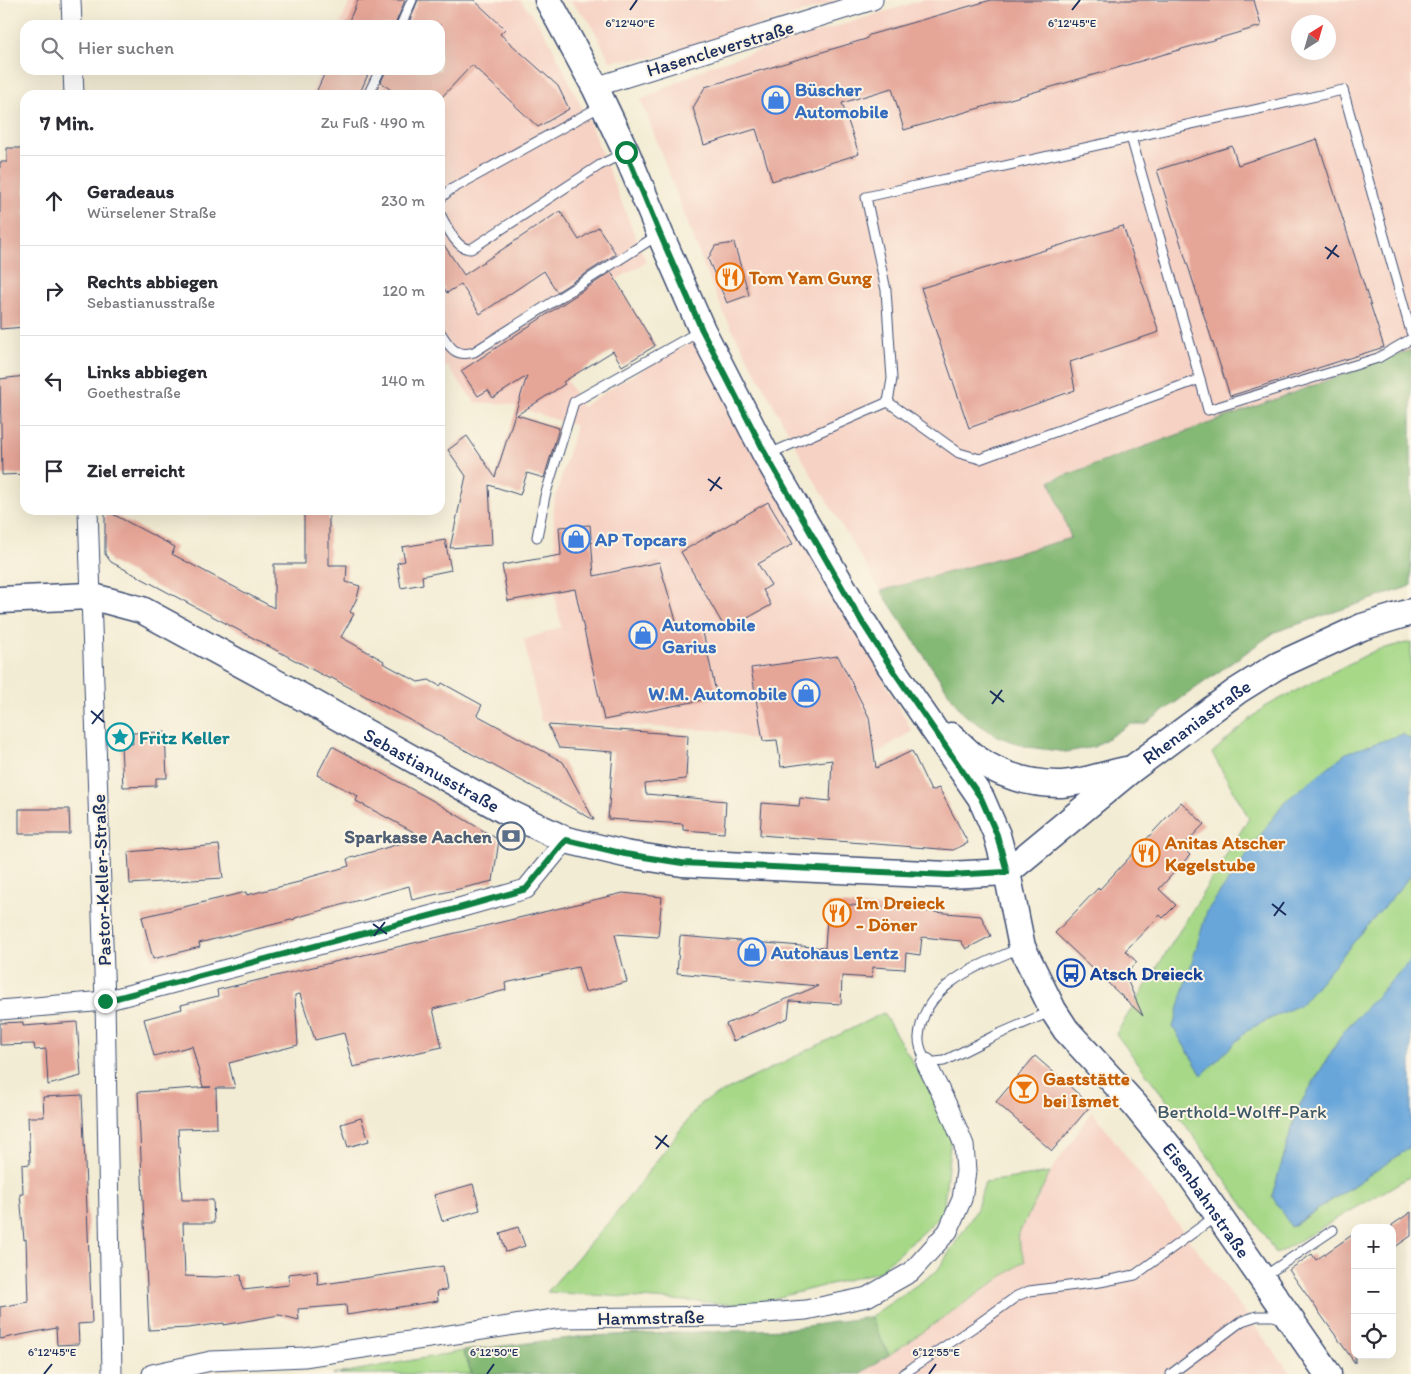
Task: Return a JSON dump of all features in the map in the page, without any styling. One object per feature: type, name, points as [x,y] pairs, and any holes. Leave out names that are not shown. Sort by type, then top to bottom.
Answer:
[{"type":"main road","points":[[548,0],[599,96],[626,152],[702,330],[766,455],[862,622],[920,709],[976,758],[1007,775],[1025,780],[1058,784],[1077,782],[1132,769]]},
{"type":"main road","name":"Sebastianusstraße","points":[[0,600],[90,596],[142,610],[313,702],[509,813],[566,840],[625,854],[682,863],[948,875],[1007,872]]},
{"type":"main road","name":"Rhenaniastraße","points":[[1007,872],[1132,769],[1237,691],[1277,666],[1362,627],[1411,612]]},
{"type":"main road","name":"Eisenbahnstraße","points":[[920,709],[981,798],[997,835],[1007,872],[1022,947],[1052,1010],[1071,1036],[1134,1104],[1182,1162],[1328,1374]]},
{"type":"street","points":[[71,0],[72,20]]},
{"type":"street","name":"Hasencleverstraße","points":[[599,96],[873,0]]},
{"type":"street","points":[[73,75],[74,90]]},
{"type":"street","name":"Pastor-Keller-Straße","points":[[88,515],[105,1001],[112,1374]]},
{"type":"street","points":[[0,1010],[105,1001],[526,889],[566,840]]},
{"type":"street","name":"Hammstraße","points":[[152,1374],[210,1361],[304,1357],[561,1318],[725,1316],[806,1310],[867,1297],[911,1272],[948,1231],[962,1199],[966,1171],[964,1145],[949,1109],[926,1063]]},
{"type":"lane","points":[[403,20],[412,0]]},
{"type":"lane","points":[[370,90],[378,75]]},
{"type":"lane","points":[[888,402],[892,380],[886,290],[866,197],[1343,90],[1411,332]]},
{"type":"lane","points":[[445,194],[599,96]]},
{"type":"lane","points":[[1131,137],[1208,410],[1378,358],[1411,340]]},
{"type":"lane","points":[[445,222],[459,246],[465,249],[472,248],[600,165],[626,152]]},
{"type":"lane","points":[[445,340],[450,347],[457,352],[466,354],[474,352],[660,234]]},
{"type":"lane","points":[[537,537],[545,496],[574,402],[702,330]]},
{"type":"lane","points":[[888,402],[959,453],[980,459],[1200,379]]},
{"type":"lane","points":[[766,455],[888,402]]},
{"type":"lane","points":[[1022,947],[962,974],[936,994],[923,1014],[918,1039],[926,1063],[944,1061],[1052,1010]]},
{"type":"lane","points":[[903,1374],[1017,1296],[1029,1291],[1100,1282],[1135,1275],[1218,1215]]},
{"type":"lane","points":[[1261,1278],[1333,1230]]},
{"type":"lane","points":[[1171,1374],[1242,1321],[1257,1316],[1289,1319]]},
{"type":"shaded area","points":[[351,0],[398,0],[417,9],[421,0],[520,0],[537,21],[550,42],[589,122],[646,262],[614,281],[560,368],[582,407],[624,380],[695,340],[912,731],[874,755],[822,763],[816,762],[777,740],[756,741],[726,731],[541,721],[524,640],[561,627],[549,564],[556,560],[553,506],[576,426],[508,404],[475,402],[447,366],[445,367],[445,90],[313,90],[319,75],[445,75],[445,20],[342,20]]},
{"type":"shaded area","points":[[569,0],[841,0],[657,57],[610,61],[590,22]]},
{"type":"shaded area","points":[[923,0],[1411,0],[1411,350],[1050,480],[1071,538],[881,591],[815,481],[725,316],[641,100],[712,65]]},
{"type":"shaded area","points":[[1092,1111],[1291,1374],[859,1374],[1025,1261],[1017,1237],[1050,1173]]},
{"type":"green space","points":[[1411,350],[1411,586],[1275,632],[1145,724],[1130,724],[1094,747],[1066,752],[1028,747],[997,736],[963,714],[881,591],[1071,538],[1050,481]]},
{"type":"green space","name":"Berthold-Wolff-Park","points":[[1411,642],[1411,740],[1403,734],[1173,1027],[1202,1075],[1249,1029],[1301,1004],[1411,875],[1411,960],[1344,1031],[1298,1108],[1272,1196],[1292,1227],[1408,1149],[1411,1143],[1411,1176],[1276,1254],[1262,1231],[1184,1123],[1116,1034],[1249,818],[1212,753],[1264,707],[1376,650]]},
{"type":"green space","points":[[883,1013],[952,1127],[943,1214],[878,1272],[748,1305],[547,1292],[615,1215],[701,1103]]},
{"type":"green space","points":[[1050,1173],[1017,1237],[1025,1261],[889,1355],[870,1317],[937,1271],[976,1211],[985,1182]]},
{"type":"green space","points":[[870,1317],[889,1355],[859,1374],[472,1374],[463,1351],[586,1336],[786,1329]]},
{"type":"green space","points":[[463,1351],[472,1374],[333,1374],[342,1373]]},
{"type":"water","points":[[1403,734],[1411,740],[1411,875],[1301,1004],[1249,1029],[1202,1075],[1173,1027],[1207,911],[1284,802],[1346,753]]},
{"type":"water","points":[[1411,960],[1411,1143],[1408,1149],[1291,1227],[1272,1196],[1298,1108],[1344,1031]]},
{"type":"building","points":[[358,0],[405,0],[397,20],[349,20]]},
{"type":"building","points":[[418,0],[474,0],[505,29],[500,34],[558,86],[569,109],[538,127],[472,65],[445,94],[445,90],[391,90],[381,82],[384,75],[445,75],[445,20],[410,20]]},
{"type":"building","points":[[991,0],[1254,0],[1261,26],[904,130],[892,88],[842,103],[859,154],[772,181],[756,129],[704,145],[693,108],[705,87],[866,39],[869,35]]},
{"type":"building","points":[[324,75],[368,75],[361,90],[317,90]]},
{"type":"building","points":[[1317,139],[1384,347],[1230,396],[1157,170],[1232,146],[1238,165]]},
{"type":"building","points":[[7,148],[20,148],[20,327],[0,329],[0,162],[7,162]]},
{"type":"building","points":[[560,211],[579,240],[598,227],[616,254],[557,292],[544,271],[480,314],[461,284],[447,293],[445,290],[445,246],[464,275]]},
{"type":"building","points":[[1123,226],[1159,332],[1070,362],[1075,390],[969,428],[921,288]]},
{"type":"building","name":"Tom Yam Gung","points":[[734,243],[749,295],[727,303],[708,259],[715,246]]},
{"type":"building","points":[[611,272],[655,346],[622,366],[613,351],[563,382],[565,384],[517,415],[559,428],[544,478],[527,473],[520,495],[489,485],[492,545],[450,548],[466,476],[448,450],[467,436],[495,477],[527,376],[493,398],[488,390],[478,396],[461,371]]},
{"type":"building","points":[[20,377],[20,474],[2,475],[0,379]]},
{"type":"building","points":[[768,502],[793,544],[758,564],[771,585],[763,590],[771,605],[726,630],[681,552]]},
{"type":"building","points":[[105,515],[114,515],[175,547],[172,554],[274,608],[274,564],[304,564],[304,515],[329,515],[329,565],[347,565],[346,582],[360,586],[357,598],[350,612],[354,614],[341,637],[418,682],[429,680],[440,686],[442,683],[482,705],[477,715],[563,762],[594,820],[330,677],[330,679],[111,562],[105,554]]},
{"type":"building","name":"Automobile Garius","points":[[590,525],[594,576],[659,562],[677,624],[703,632],[717,697],[604,720],[575,589],[508,601],[502,565],[561,555],[559,527]]},
{"type":"building","points":[[445,540],[451,570],[422,576],[423,584],[401,588],[397,563],[405,561],[402,547]]},
{"type":"building","points":[[838,656],[869,717],[876,768],[912,751],[931,791],[939,788],[968,843],[953,850],[760,835],[762,803],[799,806],[800,798],[830,801],[832,760],[781,767],[777,740],[763,741],[751,668]]},
{"type":"building","points":[[548,725],[688,735],[686,779],[645,784],[646,794],[726,801],[724,833],[683,830],[683,824],[608,819],[613,752],[559,748]]},
{"type":"building","points":[[165,732],[167,778],[156,778],[156,786],[123,787],[121,744],[133,744],[132,733]]},
{"type":"building","points":[[332,746],[430,799],[499,840],[493,881],[412,900],[409,886],[295,919],[199,943],[200,947],[153,959],[142,917],[246,892],[247,895],[303,881],[303,879],[349,866],[347,859],[423,837],[356,801],[358,796],[317,775]]},
{"type":"building","points":[[1181,802],[1204,824],[1182,847],[1190,855],[1159,889],[1176,905],[1163,918],[1160,915],[1125,951],[1137,962],[1125,975],[1143,1016],[1055,933],[1098,888],[1099,890]]},
{"type":"building","points":[[19,809],[69,809],[70,834],[19,834]]},
{"type":"building","points":[[219,845],[223,878],[130,884],[128,852]]},
{"type":"building","points":[[623,893],[662,897],[658,937],[615,934],[627,982],[585,992],[578,967],[505,983],[506,990],[433,1009],[442,1047],[353,1067],[344,1033],[315,1040],[300,994],[295,995],[298,1045],[229,1063],[235,1088],[216,1088],[217,1128],[178,1129],[182,1200],[213,1200],[214,1223],[183,1223],[185,1276],[216,1277],[241,1275],[243,1290],[289,1285],[288,1274],[317,1271],[318,1285],[443,1266],[447,1290],[437,1291],[438,1301],[347,1315],[346,1305],[298,1309],[299,1320],[279,1315],[224,1325],[224,1323],[188,1328],[149,1330],[138,1092],[211,1087],[203,1087],[192,1046],[154,1056],[144,1019],[182,1009],[181,1005],[218,996],[217,990]]},
{"type":"building","points":[[828,903],[981,916],[991,936],[966,949],[961,941],[922,937],[920,955],[906,953],[905,969],[873,967],[872,978],[842,976],[841,1004],[790,1001],[788,1018],[733,1041],[726,1024],[818,986],[677,973],[680,936],[825,948]]},
{"type":"building","points":[[23,1022],[23,1026],[77,1022],[81,1076],[48,1085],[46,1049],[35,1050],[34,1044],[0,1045],[0,1023]]},
{"type":"building","points":[[1035,1056],[1091,1105],[1052,1151],[996,1102]]},
{"type":"building","points":[[82,1095],[92,1323],[78,1324],[79,1344],[57,1345],[56,1328],[0,1339],[0,1307],[28,1302],[26,1239],[24,1240],[20,1194],[23,1194],[22,1165],[30,1164],[28,1117],[44,1117],[43,1097]]},
{"type":"building","points":[[361,1118],[369,1141],[348,1147],[341,1124]]},
{"type":"building","points":[[473,1184],[480,1210],[442,1221],[434,1195]]},
{"type":"building","points":[[1411,1212],[1411,1236],[1396,1246],[1396,1224],[1393,1224]]},
{"type":"building","points":[[518,1227],[525,1246],[506,1252],[500,1233]]},
{"type":"building","points":[[1351,1236],[1351,1357],[1289,1270],[1312,1254],[1316,1260]]},
{"type":"place","name":"Büscher Automobile","points":[[776,100]]},
{"type":"place","name":"Tom Yam Gung","points":[[730,277]]},
{"type":"place","name":"AP Topcars","points":[[576,539]]},
{"type":"place","name":"Automobile Garius","points":[[643,635]]},
{"type":"place","name":"W.M. Automobile","points":[[806,693]]},
{"type":"place","name":"Fritz Keller","points":[[120,737]]},
{"type":"place","name":"Sparkasse Aachen","points":[[511,836]]},
{"type":"place","name":"Anitas Atscher Kegelstube","points":[[1146,853]]},
{"type":"place","name":"Im Dreieck - Döner","points":[[837,913]]},
{"type":"place","name":"Autohaus Lentz","points":[[752,952]]},
{"type":"place","name":"Atsch Dreieck","points":[[1071,973]]},
{"type":"place","name":"Gaststätte bei Ismet","points":[[1024,1089]]},
{"type":"route","points":[[105,1001],[526,889],[566,840],[625,854],[682,863],[948,875],[1007,872],[997,835],[981,798],[862,622],[766,455],[702,330],[626,152]]}]
